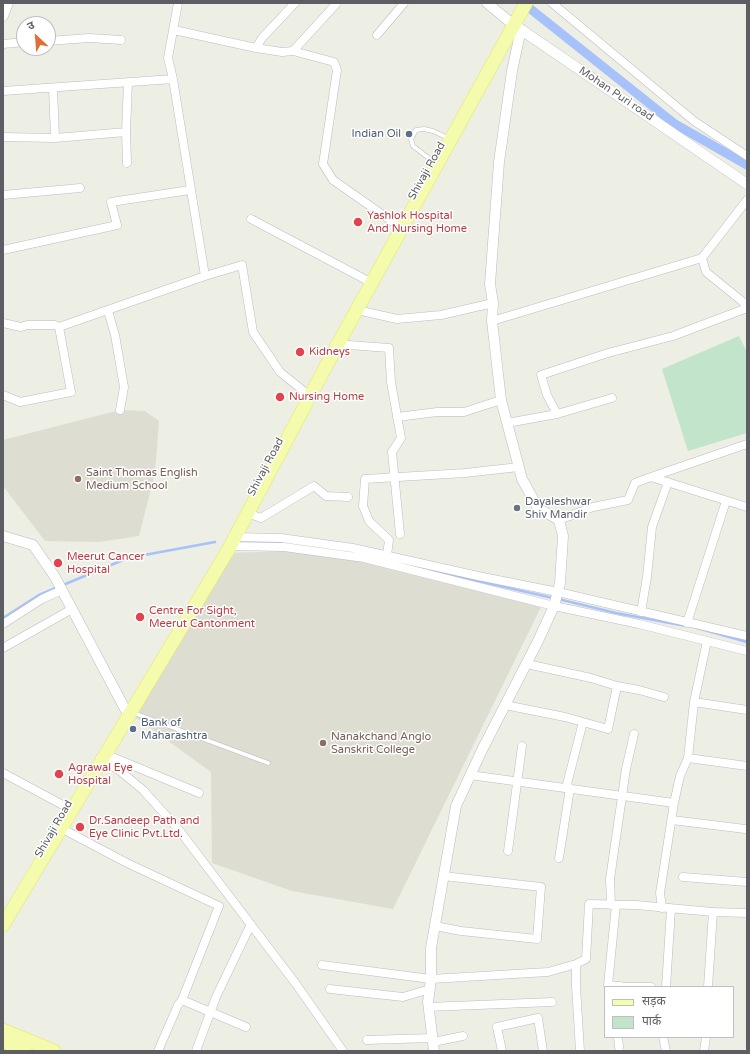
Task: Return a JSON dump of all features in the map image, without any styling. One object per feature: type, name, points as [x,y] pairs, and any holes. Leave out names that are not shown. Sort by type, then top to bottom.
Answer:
[{"type":"main road","name":"Shivaji Road","points":[[3,916],[32,873],[101,757],[127,710],[229,541],[448,138],[519,15]]},
{"type":"main road","points":[[335,344],[357,310],[370,281]]},
{"type":"main road","points":[[229,541],[247,513],[308,394]]},
{"type":"main road","points":[[3,925],[32,873]]},
{"type":"main road","points":[[3,1030],[54,1051]]},
{"type":"main road","points":[[3,1041],[25,1051]]},
{"type":"street","points":[[3,16],[8,3]]},
{"type":"street","points":[[178,3],[168,58],[173,78],[205,276]]},
{"type":"street","points":[[256,48],[262,38],[295,3]]},
{"type":"street","points":[[293,51],[337,3]]},
{"type":"street","points":[[377,35],[404,3]]},
{"type":"street","name":"Mohan Puri road","points":[[487,3],[519,15],[747,184]]},
{"type":"street","points":[[552,3],[694,121],[747,156]]},
{"type":"street","points":[[433,1044],[428,1007],[431,948],[456,806],[505,705],[527,664],[555,604],[560,583],[563,536],[559,520],[538,508],[522,479],[500,400],[492,321],[493,303],[490,284],[500,148],[519,15]]},
{"type":"street","points":[[174,30],[256,48],[282,52],[293,51],[334,62],[337,70],[323,164],[333,180],[400,227]]},
{"type":"street","points":[[56,40],[89,38],[121,40]]},
{"type":"street","points":[[3,44],[16,43]]},
{"type":"street","points":[[3,91],[173,78]]},
{"type":"street","points":[[127,163],[126,132],[128,82]]},
{"type":"street","points":[[53,88],[55,138]]},
{"type":"street","points":[[3,138],[55,138],[126,132]]},
{"type":"street","points":[[3,195],[80,188]]},
{"type":"street","points":[[3,250],[117,225],[111,202],[190,190]]},
{"type":"street","points":[[492,321],[702,258],[747,200]]},
{"type":"street","points":[[251,219],[370,281]]},
{"type":"street","points":[[557,414],[547,395],[541,374],[608,353],[673,336],[746,305],[706,272],[702,258]]},
{"type":"street","points":[[3,323],[17,327],[48,325],[59,327],[205,276],[242,265],[253,332],[280,372],[308,394]]},
{"type":"street","points":[[357,310],[397,319],[441,315],[493,303]]},
{"type":"street","points":[[108,311],[124,387],[120,410]]},
{"type":"street","points":[[3,395],[20,402],[71,392],[59,327]]},
{"type":"street","points":[[335,344],[389,348],[391,382],[401,438],[392,452],[400,534]]},
{"type":"street","points":[[507,423],[557,414],[612,398]]},
{"type":"street","points":[[397,417],[437,412],[464,412],[500,400]]},
{"type":"street","points":[[559,520],[593,507],[628,500],[636,483],[747,444]]},
{"type":"street","points":[[387,556],[389,540],[369,521],[363,506],[364,479],[394,479],[519,467]]},
{"type":"street","points":[[650,477],[726,501],[747,506]]},
{"type":"street","points":[[641,612],[648,577],[652,528],[668,482]]},
{"type":"street","points":[[247,513],[261,518],[314,486],[326,496],[348,497]]},
{"type":"street","points":[[687,623],[726,501]]},
{"type":"street","points":[[3,536],[33,545],[62,589],[127,710]]},
{"type":"street","points":[[229,541],[281,538],[313,542],[558,592],[687,623],[747,635]]},
{"type":"street","points":[[229,541],[364,558],[747,651]]},
{"type":"street","points":[[3,624],[42,599],[62,589]]},
{"type":"street","points":[[3,648],[72,609]]},
{"type":"street","points":[[662,908],[660,893],[674,803],[680,776],[688,758],[694,702],[707,641]]},
{"type":"street","points":[[527,664],[591,678],[664,697]]},
{"type":"street","points":[[505,705],[608,729],[617,686]]},
{"type":"street","points":[[694,702],[747,710]]},
{"type":"street","points":[[559,858],[568,788],[583,722]]},
{"type":"street","points":[[614,986],[608,985],[614,905],[610,879],[622,795],[634,734]]},
{"type":"street","points":[[508,851],[513,802],[522,746]]},
{"type":"street","points":[[101,757],[199,793]]},
{"type":"street","points":[[101,757],[120,770],[143,790],[179,830],[251,924],[343,1051]]},
{"type":"street","points":[[688,758],[747,766]]},
{"type":"street","points":[[3,773],[70,809]]},
{"type":"street","points":[[470,775],[674,803]]},
{"type":"street","points":[[672,820],[745,829]]},
{"type":"street","points":[[59,827],[127,863],[218,906],[182,1000],[178,1005],[158,1051]]},
{"type":"street","points":[[435,926],[461,931],[537,939],[541,887],[443,876]]},
{"type":"street","points":[[683,877],[747,882]]},
{"type":"street","points":[[322,965],[430,984],[548,972],[576,964],[586,959],[589,904],[747,914]]},
{"type":"street","points":[[666,986],[671,909]]},
{"type":"street","points":[[708,986],[713,912]]},
{"type":"street","points":[[196,1051],[216,997],[251,924]]},
{"type":"street","points":[[576,964],[580,1051]]},
{"type":"street","points":[[330,988],[404,997],[430,984]]},
{"type":"street","points":[[182,1000],[246,1027]]},
{"type":"street","points":[[428,1007],[552,1002]]},
{"type":"street","points":[[502,1051],[497,1027],[538,1018],[543,1051]]},
{"type":"street","points":[[367,1040],[433,1044],[463,1036]]},
{"type":"street","points":[[618,1038],[620,1047]]},
{"type":"street","points":[[663,1038],[666,1051]]},
{"type":"street","points":[[704,1051],[706,1038]]},
{"type":"lane","points":[[435,163],[412,146],[411,139],[416,130],[424,129],[433,131],[448,138]]},
{"type":"lane","points":[[127,710],[268,763]]},
{"type":"shaded area","name":"Saint Thomas English Medium School","points":[[120,410],[145,411],[159,421],[155,473],[139,536],[99,542],[45,541],[3,486],[3,440]]},
{"type":"shaded area","name":"Nanakchand Anglo Sanskrit College","points":[[285,551],[370,563],[541,607],[393,909],[292,891],[212,863],[211,772],[131,714],[230,553]]},
{"type":"green space","points":[[739,336],[747,352],[747,433],[688,451],[662,369]]},
{"type":"waterway","points":[[523,3],[675,124],[747,165]]},
{"type":"waterway","points":[[63,585],[128,558],[215,542]]},
{"type":"waterway","points":[[290,544],[303,545]]},
{"type":"waterway","points":[[333,549],[346,552]]},
{"type":"waterway","points":[[429,570],[553,598]]},
{"type":"waterway","points":[[3,618],[39,595],[58,587]]},
{"type":"waterway","points":[[558,599],[616,613],[686,626]]},
{"type":"waterway","points":[[697,628],[747,642]]},
{"type":"place","name":"Indian Oil","points":[[409,134]]},
{"type":"place","name":"Yashlok Hospital And Nursing Home","points":[[358,222]]},
{"type":"place","name":"Kidneys","points":[[300,352]]},
{"type":"place","name":"Nursing Home","points":[[280,397]]},
{"type":"place","name":"Saint Thomas English Medium School","points":[[78,479]]},
{"type":"place","name":"Dayaleshwar Shiv Mandir","points":[[517,508]]},
{"type":"place","name":"Meerut Cancer Hospital","points":[[58,563]]},
{"type":"place","name":"Centre For Sight, Meerut Cantonment","points":[[140,617]]},
{"type":"place","name":"Bank of Maharashtra","points":[[133,729]]},
{"type":"place","name":"Nanakchand Anglo Sanskrit College","points":[[323,743]]},
{"type":"place","name":"Agrawal Eye Hospital","points":[[59,774]]},
{"type":"place","name":"Dr.Sandeep Path and Eye Clinic Pvt.Ltd.","points":[[80,827]]}]
